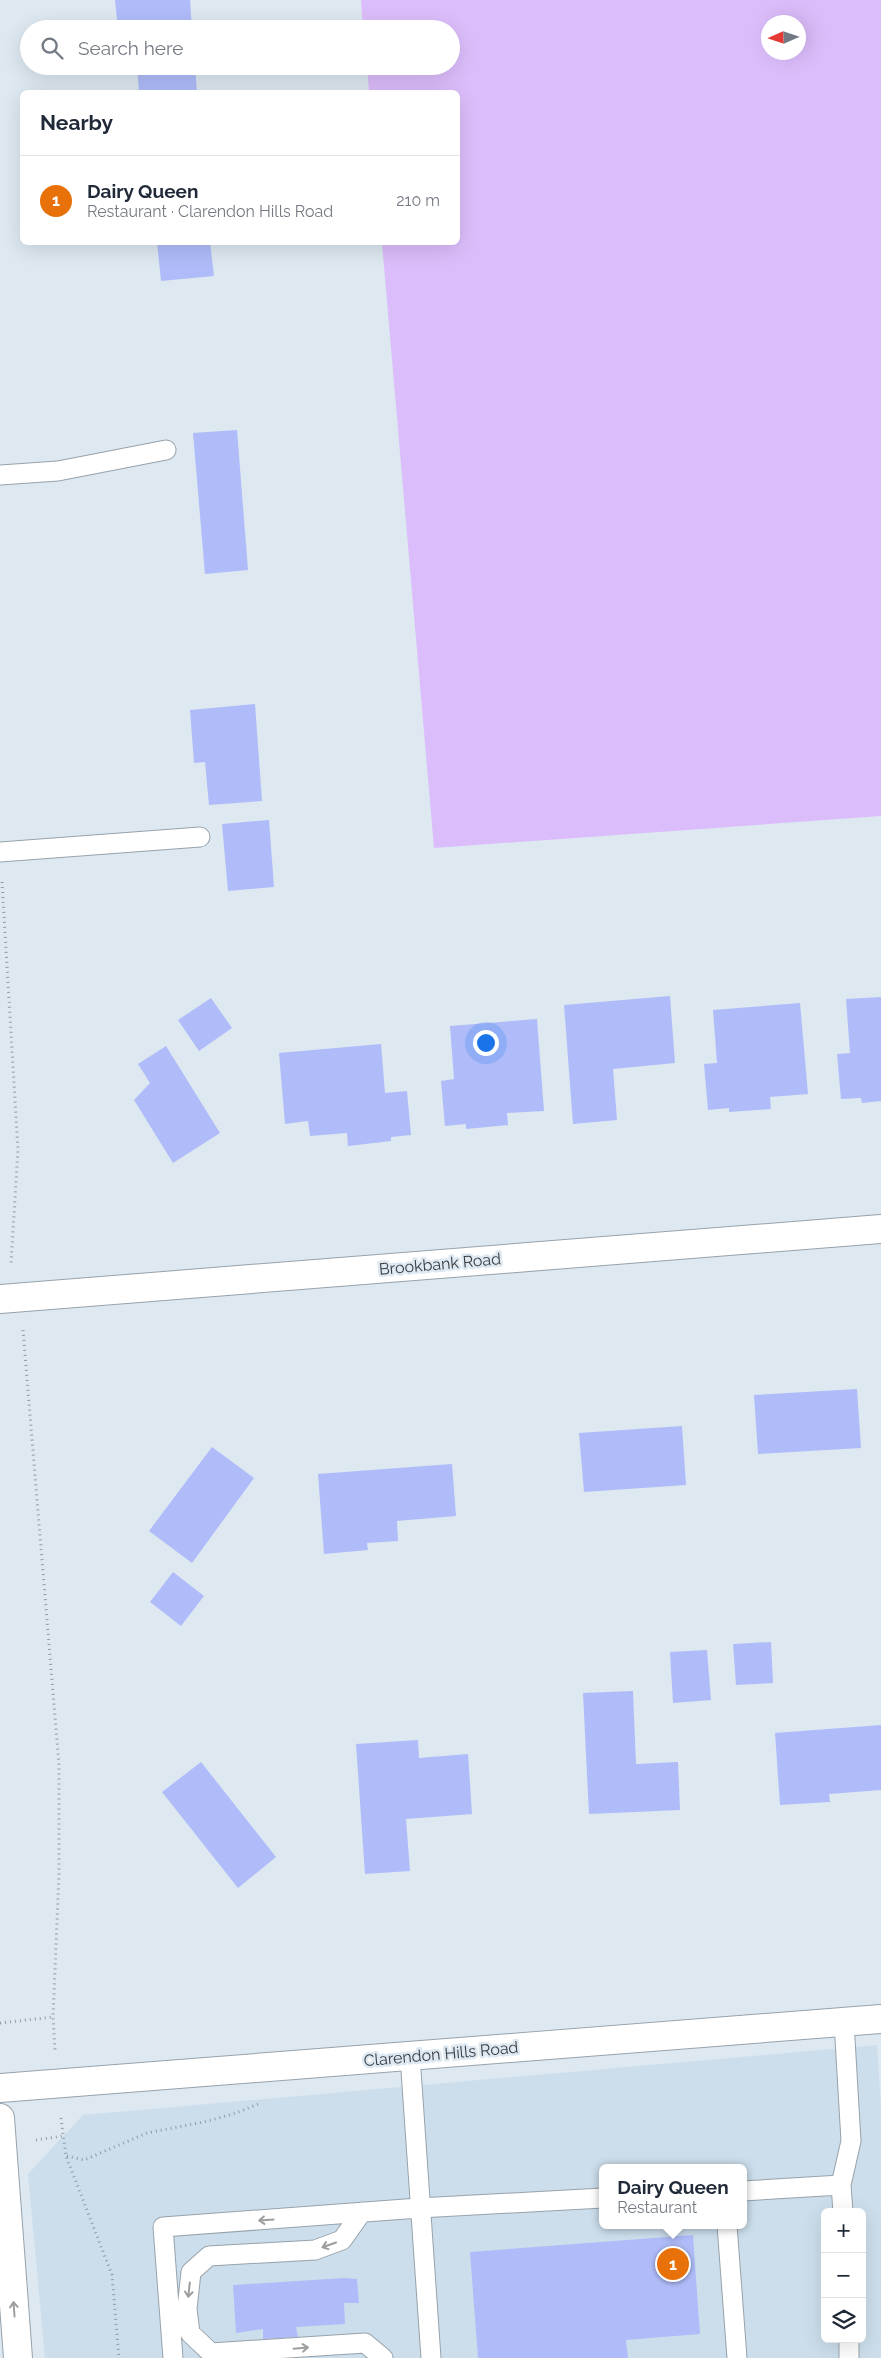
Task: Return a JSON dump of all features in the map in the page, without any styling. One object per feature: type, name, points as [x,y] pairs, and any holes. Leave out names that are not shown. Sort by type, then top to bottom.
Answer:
[{"type":"street","name":"Brookbank Road","points":[[9,1298],[881,1229]]},
{"type":"street","name":"Clarendon Hills Road","points":[[0,2088],[881,2019]]},
{"type":"street","points":[[0,2118],[18,2358]]},
{"type":"lane","points":[[0,475],[58,472],[166,450]]},
{"type":"lane","points":[[0,852],[200,836]]},
{"type":"lane","points":[[843,2208],[841,2185],[851,2141],[844,2022]]},
{"type":"lane","points":[[410,2056],[419,2208],[431,2358]]},
{"type":"lane","points":[[747,2191],[841,2185]]},
{"type":"lane","points":[[173,2358],[163,2227],[419,2208],[599,2198]]},
{"type":"lane","points":[[362,2212],[342,2240],[315,2250],[209,2256],[191,2272],[188,2309],[190,2333],[211,2354],[364,2342],[383,2358]]},
{"type":"lane","points":[[726,2229],[736,2358]]},
{"type":"lane","points":[[848,2343],[849,2358]]},
{"type":"path","points":[[0,2023],[52,2017],[59,1874],[59,1765],[24,1344],[9,1298],[18,1150],[1,874]]},
{"type":"path","points":[[66,2156],[84,2160],[146,2133],[217,2118],[262,2103]]},
{"type":"path","points":[[63,2136],[66,2156],[112,2275],[119,2358]]},
{"type":"shaded area","points":[[361,0],[881,0],[881,816],[434,848],[382,245],[460,245],[460,90],[369,90],[368,75],[460,75],[460,20],[362,20]]},
{"type":"shaded area","points":[[877,2045],[881,2109],[881,2358],[45,2358],[28,2174],[83,2115]]},
{"type":"building","points":[[115,0],[190,0],[191,20],[117,20]]},
{"type":"building","points":[[138,75],[196,75],[197,90],[139,90]]},
{"type":"building","points":[[157,245],[210,245],[214,276],[161,281]]},
{"type":"building","points":[[237,430],[248,570],[205,574],[193,433]]},
{"type":"building","points":[[255,704],[262,801],[209,805],[205,762],[194,763],[190,710]]},
{"type":"building","points":[[269,820],[274,887],[228,891],[222,824]]},
{"type":"building","points":[[670,996],[675,1063],[613,1069],[617,1120],[573,1124],[564,1005]]},
{"type":"building","points":[[881,997],[881,1101],[862,1103],[861,1098],[841,1099],[837,1054],[850,1053],[846,999]]},
{"type":"building","points":[[211,998],[232,1028],[199,1051],[178,1020]]},
{"type":"building","points":[[800,1003],[808,1094],[770,1097],[771,1109],[729,1112],[729,1108],[708,1110],[704,1064],[717,1063],[713,1010]]},
{"type":"building","points":[[537,1019],[544,1111],[507,1113],[508,1125],[466,1129],[466,1124],[445,1126],[441,1081],[454,1079],[450,1026]]},
{"type":"building","points":[[381,1044],[385,1093],[407,1091],[411,1135],[391,1137],[391,1141],[348,1146],[347,1133],[310,1136],[308,1121],[285,1124],[279,1053]]},
{"type":"building","points":[[166,1046],[220,1133],[173,1163],[134,1100],[150,1083],[138,1064]]},
{"type":"building","points":[[857,1389],[861,1448],[758,1454],[754,1395]]},
{"type":"building","points":[[682,1426],[686,1485],[584,1492],[579,1433]]},
{"type":"building","points":[[212,1447],[254,1478],[192,1563],[149,1531]]},
{"type":"building","points":[[452,1464],[456,1516],[397,1521],[398,1541],[367,1543],[368,1550],[324,1554],[318,1474]]},
{"type":"building","points":[[173,1572],[204,1596],[181,1626],[150,1602]]},
{"type":"building","points":[[771,1642],[773,1683],[736,1685],[733,1644]]},
{"type":"building","points":[[707,1650],[711,1700],[673,1703],[670,1652]]},
{"type":"building","points":[[633,1691],[636,1764],[678,1762],[680,1810],[589,1814],[583,1693]]},
{"type":"building","points":[[881,1725],[881,1790],[829,1794],[830,1802],[780,1805],[775,1733]]},
{"type":"building","points":[[418,1740],[419,1758],[468,1754],[472,1814],[406,1819],[410,1871],[365,1874],[356,1744]]},
{"type":"building","points":[[201,1762],[276,1857],[238,1888],[162,1792]]},
{"type":"building","points":[[693,2235],[700,2334],[626,2340],[628,2358],[478,2358],[470,2252]]},
{"type":"building","points":[[344,2278],[357,2279],[359,2303],[344,2303],[345,2324],[296,2327],[298,2337],[263,2339],[263,2329],[236,2333],[233,2285]]},
{"type":"place","name":"Dairy Queen","points":[[673,2264]]}]
